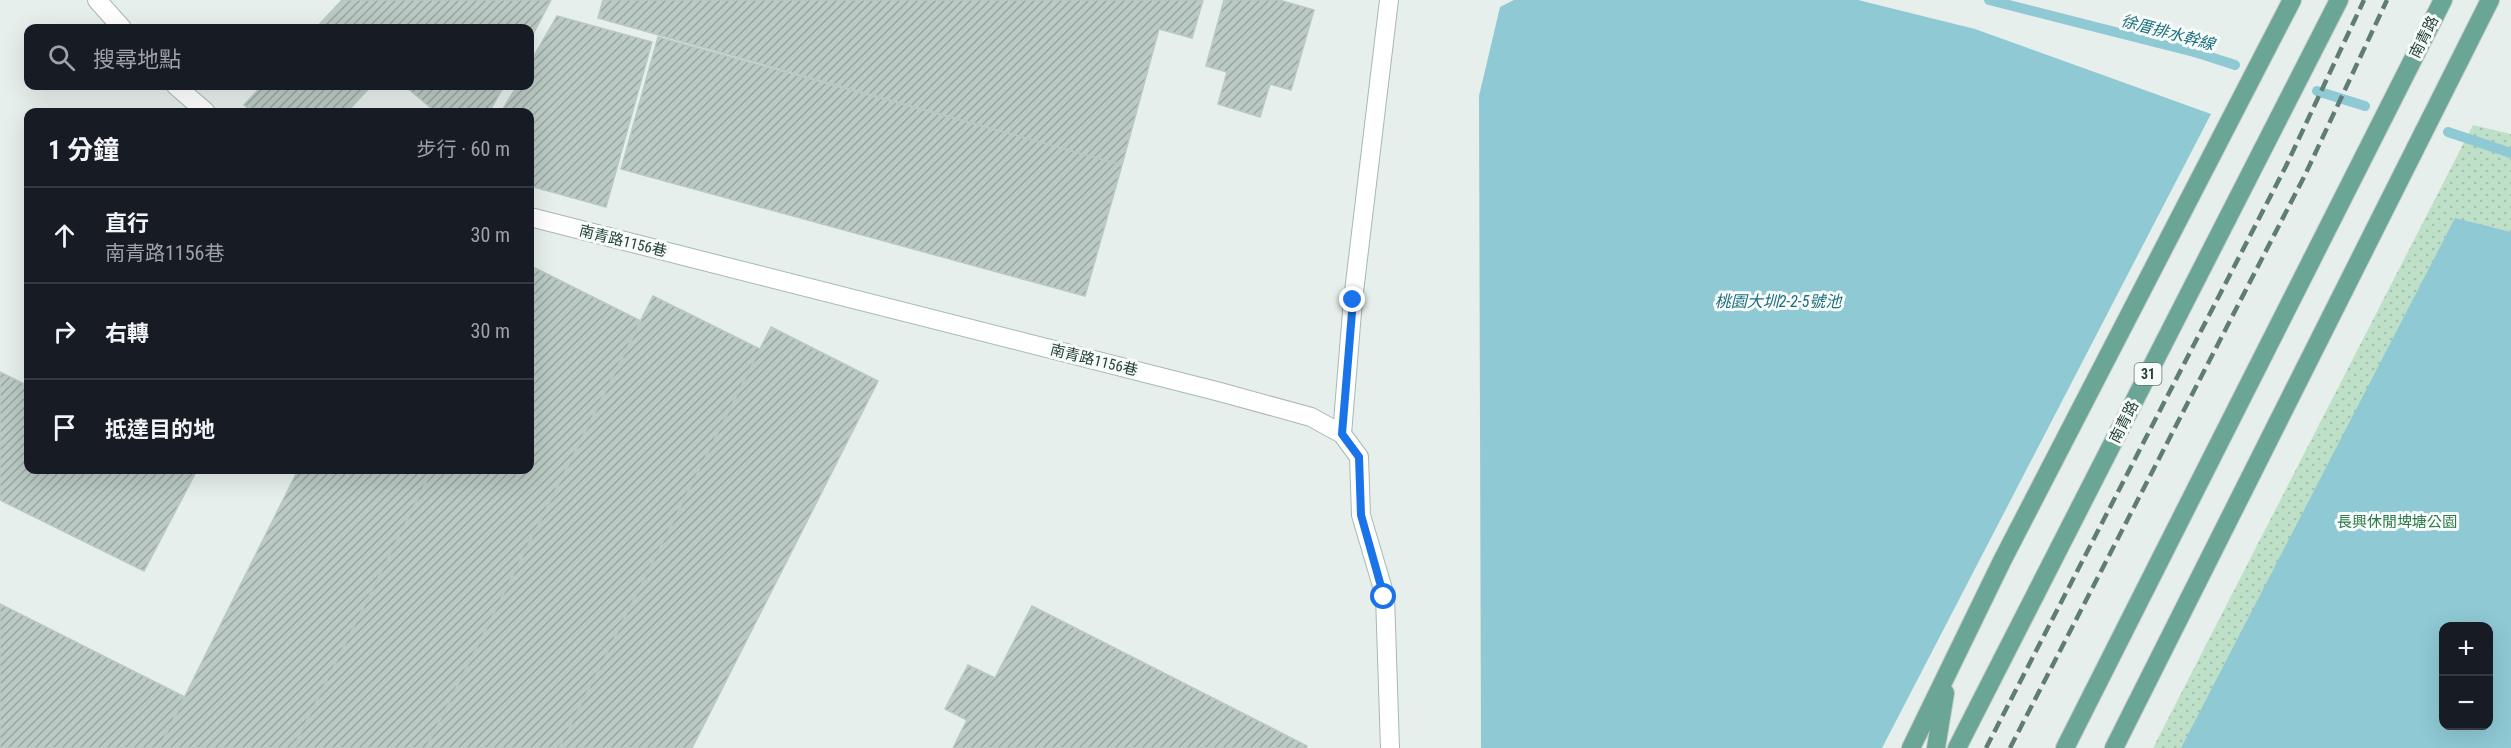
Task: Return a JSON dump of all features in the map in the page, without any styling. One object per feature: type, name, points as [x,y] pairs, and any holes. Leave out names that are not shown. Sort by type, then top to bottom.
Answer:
[{"type":"main road","points":[[1911,748],[2007,551],[2292,0]]},
{"type":"main road","name":"南青路","points":[[1957,748],[2339,0]]},
{"type":"main road","name":"南青路","points":[[2065,748],[2443,0]]},
{"type":"main road","points":[[2114,748],[2490,0]]},
{"type":"main road","points":[[1936,748],[1948,674]]},
{"type":"street","points":[[97,0],[118,24]]},
{"type":"street","points":[[1342,434],[1353,300],[1389,0]]},
{"type":"street","points":[[181,90],[201,108]]},
{"type":"street","name":"南青路1156巷","points":[[534,218],[1232,395],[1311,417],[1342,434],[1359,457],[1361,515],[1384,597],[1390,748]]},
{"type":"green space","name":"長興休閒埤塘公園","points":[[2473,125],[2511,134],[2511,748],[2153,748]]},
{"type":"water","name":"桃園大圳2-2-5號池","points":[[1514,0],[1858,0],[1975,29],[2211,114],[1882,748],[1481,748],[1479,96],[1500,7]]},
{"type":"water","name":"長興休閒埤塘公園","points":[[2455,218],[2511,232],[2511,748],[2181,748]]},
{"type":"building","points":[[342,0],[551,0],[534,32],[534,24],[320,24]]},
{"type":"building","points":[[603,0],[1203,0],[1192,38],[1159,29],[1122,165],[598,18]]},
{"type":"building","points":[[1224,0],[1279,0],[1314,10],[1291,90],[1270,84],[1260,117],[1218,104],[1227,72],[1206,66]]},
{"type":"building","points":[[557,16],[652,42],[606,207],[534,187],[534,108],[503,108],[515,90],[534,90],[534,56]]},
{"type":"building","points":[[658,37],[1122,165],[1085,296],[621,169]]},
{"type":"building","points":[[258,90],[367,90],[351,108],[248,108],[244,105]]},
{"type":"building","points":[[410,90],[502,90],[491,108],[431,108]]},
{"type":"building","points":[[535,268],[641,321],[426,748],[293,748],[430,474],[534,474]]},
{"type":"building","points":[[653,296],[760,349],[559,748],[426,748]]},
{"type":"building","points":[[771,327],[878,381],[692,748],[559,748]]},
{"type":"building","points":[[0,372],[24,384],[24,474],[195,474],[144,571],[0,500]]},
{"type":"building","points":[[296,474],[430,474],[293,748],[159,748]]},
{"type":"building","points":[[0,604],[185,697],[159,748],[0,748]]},
{"type":"building","points":[[1032,606],[1307,746],[1306,748],[953,748],[967,720],[945,709],[968,665],[995,678]]},
{"type":"waterway","name":"徐厝排水幹線","points":[[1989,0],[2198,53],[2235,65]]},
{"type":"waterway","name":"徐厝排水幹線","points":[[2317,91],[2365,106]]},
{"type":"waterway","name":"徐厝排水幹線","points":[[2448,132],[2511,153]]},
{"type":"railway","points":[[1986,748],[2286,166],[2364,0]]},
{"type":"railway","points":[[2010,748],[2305,175],[2387,0]]},
{"type":"route","points":[[1353,300],[1342,434],[1359,457],[1361,515],[1384,597]]}]
